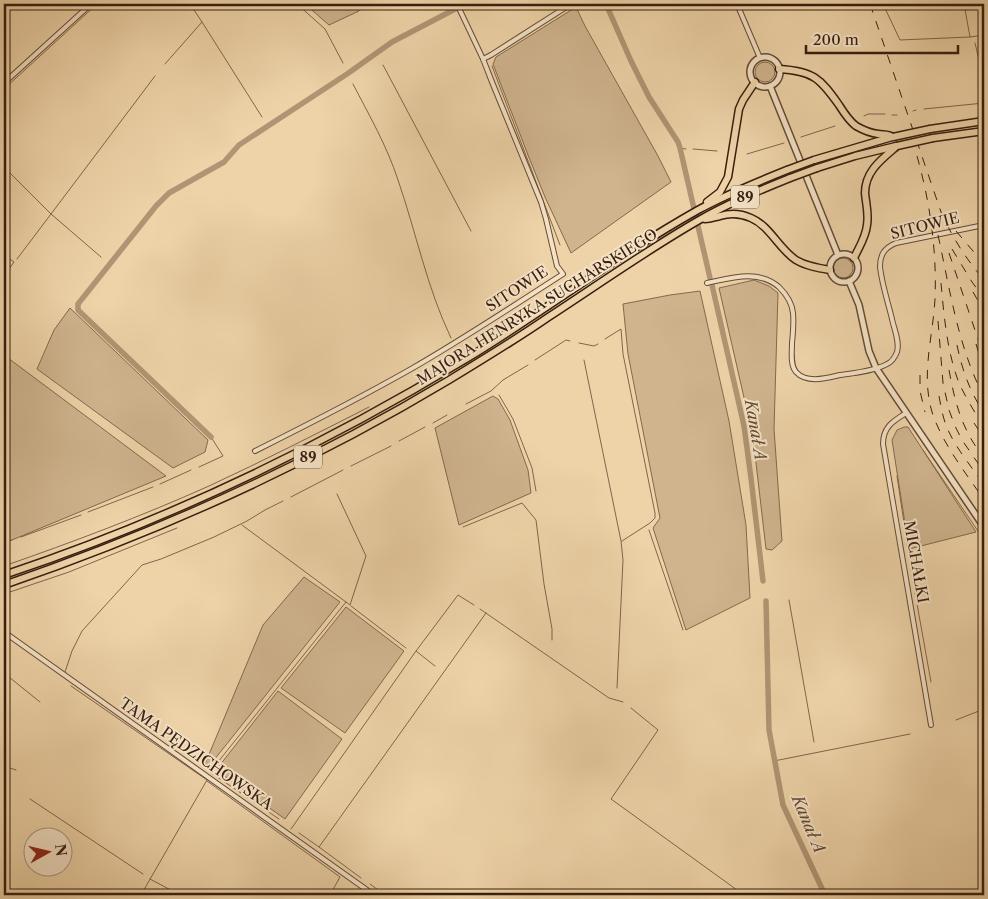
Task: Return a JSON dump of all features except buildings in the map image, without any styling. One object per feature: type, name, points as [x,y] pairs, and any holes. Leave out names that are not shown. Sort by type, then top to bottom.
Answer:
[{"type":"highway","points":[[779,69],[800,71],[813,76],[823,84],[846,116],[856,126],[871,133],[893,137]]},
{"type":"highway","points":[[701,209],[703,205],[720,192],[730,173],[739,109],[755,82]]},
{"type":"highway","name":"MAJORA HENRYKA SUCHARSKIEGO","points":[[4,575],[162,515],[296,453],[466,359],[674,224],[701,209],[787,170],[814,160],[893,137],[984,121]]},
{"type":"highway","name":"MAJORA HENRYKA SUCHARSKIEGO","points":[[4,585],[164,524],[326,448],[497,351],[675,234],[702,218],[749,195],[817,168],[855,156],[933,138],[984,131]]},
{"type":"highway","points":[[854,258],[867,227],[868,215],[865,192],[870,173],[877,163],[897,146]]},
{"type":"highway","points":[[702,218],[708,219],[730,214],[751,218],[759,222],[796,260],[808,266],[830,270]]},
{"type":"street","points":[[4,83],[91,4]]},
{"type":"street","name":"SITOWIE","points":[[255,452],[412,368],[563,274],[557,266],[541,202],[483,59],[457,4]]},
{"type":"street","points":[[483,59],[571,4]]},
{"type":"street","points":[[737,4],[760,58]]},
{"type":"street","points":[[760,58],[770,58],[776,62],[779,69],[778,79],[770,86],[764,86],[755,82],[751,74],[751,67],[760,58]]},
{"type":"street","points":[[770,86],[838,255]]},
{"type":"street","name":"SITOWIE","points":[[707,282],[744,275],[758,276],[773,282],[784,292],[791,302],[793,313],[793,368],[803,378],[824,378],[876,368],[890,363],[897,353],[895,333],[880,267],[882,253],[889,246],[896,243],[984,225]]},
{"type":"street","points":[[845,254],[854,258],[857,262],[858,271],[853,279],[842,282],[832,277],[830,266],[832,259],[838,255],[845,254]]},
{"type":"street","points":[[849,281],[859,305],[869,352],[876,368],[984,528]]},
{"type":"street","name":"MICHAŁKI","points":[[906,413],[892,422],[886,429],[883,444],[931,725]]},
{"type":"street","name":"TAMA PĘDZICHOWSKA","points":[[4,632],[374,895]]},
{"type":"shaded area","points":[[305,4],[358,4],[359,11],[329,25]]},
{"type":"shaded area","points":[[576,7],[671,182],[571,253],[545,197],[493,64],[496,57]]},
{"type":"shaded area","points":[[765,62],[772,65],[775,72],[772,79],[765,82],[758,79],[755,72],[758,65]]},
{"type":"shaded area","points":[[843,258],[850,261],[853,268],[850,275],[843,278],[836,275],[833,268],[836,261]]},
{"type":"shaded area","points":[[754,280],[769,286],[778,293],[774,429],[782,541],[772,550],[766,549],[753,437],[719,288]]},
{"type":"shaded area","points":[[700,291],[729,421],[746,525],[750,598],[686,630],[653,528],[660,518],[628,354],[623,304]]},
{"type":"shaded area","points":[[70,308],[208,440],[205,452],[173,468],[37,369],[54,330]]},
{"type":"shaded area","points":[[4,355],[166,476],[4,542]]},
{"type":"shaded area","points":[[493,396],[498,399],[510,420],[528,470],[531,493],[459,525],[435,428]]},
{"type":"shaded area","points":[[908,427],[976,532],[909,549],[892,440],[897,430]]},
{"type":"shaded area","points":[[304,577],[340,602],[210,765],[205,764],[263,625]]},
{"type":"shaded area","points":[[346,607],[404,651],[345,733],[281,688]]},
{"type":"shaded area","points":[[278,691],[342,739],[285,819],[216,770]]},
{"type":"waterway","points":[[4,89],[97,4]]},
{"type":"waterway","points":[[165,64],[202,22],[190,4]]},
{"type":"waterway","points":[[297,4],[325,29],[343,63]]},
{"type":"waterway","name":"Kanał A","points":[[606,4],[649,97],[678,142],[710,278]]},
{"type":"waterway","points":[[883,4],[900,40],[970,37]]},
{"type":"waterway","points":[[964,4],[970,37],[984,35]]},
{"type":"waterway","points":[[211,437],[78,310],[78,304],[156,206],[169,193],[224,162],[239,145],[392,42],[457,8]]},
{"type":"waterway","points":[[202,22],[262,117]]},
{"type":"waterway","points":[[975,43],[984,81]]},
{"type":"waterway","points":[[383,65],[471,231]]},
{"type":"waterway","points":[[492,66],[560,245]]},
{"type":"waterway","points":[[4,167],[51,214],[155,76]]},
{"type":"waterway","points":[[353,84],[394,167],[428,280],[451,338]]},
{"type":"waterway","points":[[924,109],[984,103]]},
{"type":"waterway","points":[[864,116],[868,114],[885,114]]},
{"type":"waterway","points":[[892,115],[897,115]]},
{"type":"waterway","points":[[801,137],[835,126]]},
{"type":"waterway","points":[[747,154],[784,143]]},
{"type":"waterway","name":"Kanał A","points":[[680,148],[686,149]]},
{"type":"waterway","points":[[693,149],[717,151]]},
{"type":"waterway","points":[[17,259],[51,214],[101,257]]},
{"type":"waterway","points":[[4,255],[14,262],[4,276]]},
{"type":"waterway","name":"Kanał A","points":[[712,285],[744,426],[763,581]]},
{"type":"waterway","points":[[605,339],[621,329],[623,354],[655,513],[655,518],[650,523],[622,541]]},
{"type":"waterway","points":[[535,360],[566,340],[570,341]]},
{"type":"waterway","points":[[579,343],[594,346],[598,344]]},
{"type":"waterway","points":[[584,360],[621,541],[623,560],[617,688]]},
{"type":"waterway","points":[[466,404],[491,391],[503,380],[528,365]]},
{"type":"waterway","points":[[499,395],[513,419],[532,468],[536,491]]},
{"type":"waterway","points":[[4,566],[56,548],[184,497],[369,407]]},
{"type":"waterway","points":[[433,423],[447,415]]},
{"type":"waterway","points":[[399,441],[425,427]]},
{"type":"waterway","points":[[199,467],[223,456],[211,437]]},
{"type":"waterway","points":[[351,466],[391,446]]},
{"type":"waterway","points":[[923,450],[984,540]]},
{"type":"waterway","points":[[160,484],[191,470]]},
{"type":"waterway","points":[[291,497],[343,470]]},
{"type":"waterway","points":[[897,476],[931,682]]},
{"type":"waterway","points":[[88,512],[153,487]]},
{"type":"waterway","points":[[242,525],[350,605],[366,556],[337,494]]},
{"type":"waterway","points":[[65,672],[72,651],[82,631],[142,565],[214,537],[283,501]]},
{"type":"waterway","points":[[463,527],[522,503],[536,520],[552,640]]},
{"type":"waterway","points":[[21,537],[81,515]]},
{"type":"waterway","points":[[4,594],[69,572],[177,528]]},
{"type":"waterway","points":[[649,530],[683,630]]},
{"type":"waterway","points":[[4,543],[12,540]]},
{"type":"waterway","points":[[435,666],[416,651],[458,595],[474,605]]},
{"type":"waterway","points":[[789,600],[814,742]]},
{"type":"waterway","name":"Kanał A","points":[[766,601],[769,730],[783,805],[825,895]]},
{"type":"waterway","points":[[279,819],[210,772],[346,602]]},
{"type":"waterway","points":[[351,606],[406,648]]},
{"type":"waterway","points":[[480,609],[609,698],[623,702]]},
{"type":"waterway","points":[[361,878],[319,847],[486,613]]},
{"type":"waterway","points":[[291,829],[416,651]]},
{"type":"waterway","points":[[4,673],[40,702]]},
{"type":"waterway","points":[[71,686],[207,780],[141,895]]},
{"type":"waterway","points":[[631,708],[658,730],[611,799],[744,895]]},
{"type":"waterway","points":[[956,720],[984,709]]},
{"type":"waterway","points":[[774,761],[910,734]]},
{"type":"waterway","points":[[4,766],[16,770]]},
{"type":"waterway","points":[[207,781],[340,877],[330,895]]},
{"type":"waterway","points":[[30,799],[143,874]]},
{"type":"waterway","points":[[299,833],[319,847]]},
{"type":"waterway","points":[[150,879],[180,895]]},
{"type":"waterway","points":[[370,884],[385,895]]},
{"type":"railway","points":[[870,4],[941,212],[960,248],[984,280]]},
{"type":"railway","points":[[917,156],[926,191],[935,263],[934,314],[927,371],[929,400],[943,438],[984,500]]},
{"type":"railway","points":[[956,231],[984,264]]},
{"type":"railway","points":[[938,235],[961,338],[984,397]]},
{"type":"railway","points":[[952,249],[984,298]]},
{"type":"railway","points":[[949,253],[984,352]]},
{"type":"railway","points":[[941,283],[947,334],[955,371],[959,383],[984,427]]},
{"type":"railway","points":[[973,292],[984,311]]},
{"type":"railway","points":[[938,321],[943,383],[949,410],[962,440],[984,472]]},
{"type":"railway","points":[[976,344],[984,370]]},
{"type":"railway","points":[[957,345],[967,381],[984,413]]},
{"type":"railway","points":[[949,370],[962,420],[984,459]]},
{"type":"railway","points":[[920,375],[920,391],[925,412]]},
{"type":"railway","points":[[939,396],[948,430],[984,485]]},
{"type":"railway","points":[[974,423],[984,438]]}]
